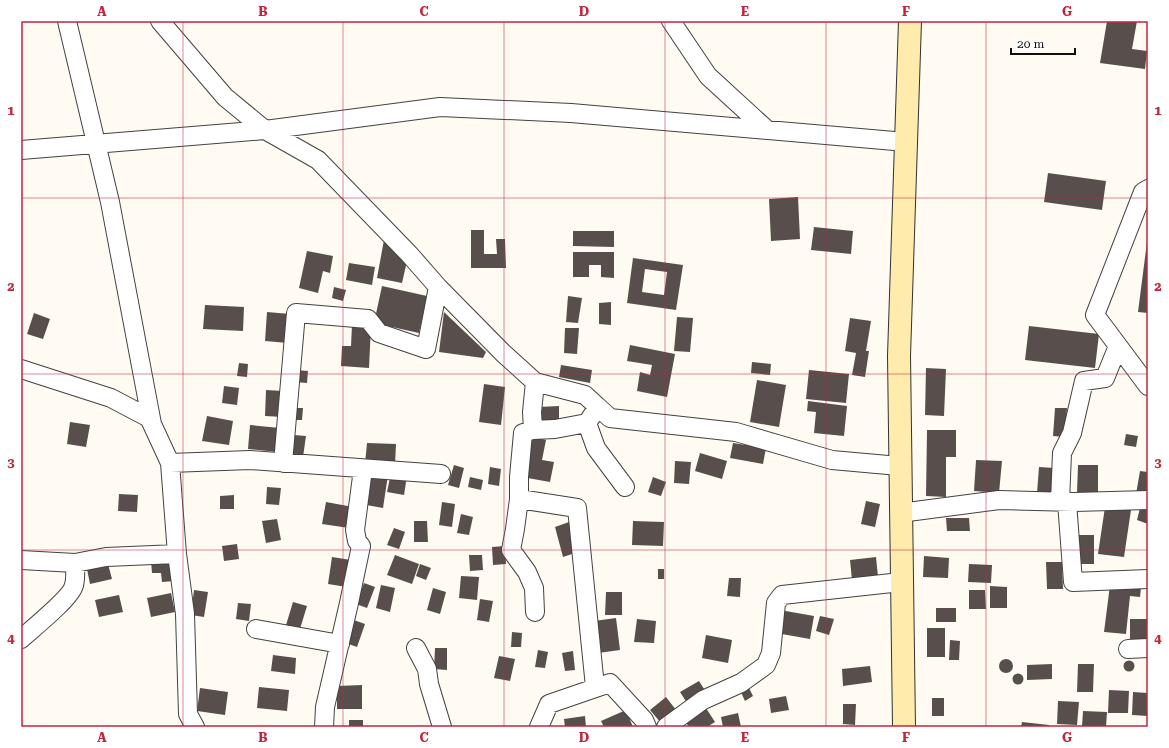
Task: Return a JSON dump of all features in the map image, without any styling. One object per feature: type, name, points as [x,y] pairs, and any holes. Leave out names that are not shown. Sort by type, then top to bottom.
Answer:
[{"type":"street","points":[[67,21],[110,202],[152,424]]},
{"type":"street","points":[[160,21],[225,97],[265,130],[318,160],[410,255],[438,287],[503,353],[535,382],[585,395],[610,418],[736,432],[832,460],[899,466]]},
{"type":"street","points":[[671,21],[708,76],[767,130]]},
{"type":"street","points":[[904,727],[899,466],[899,356],[910,21]]},
{"type":"street","points":[[21,150],[265,130],[440,107],[571,113],[906,142]]},
{"type":"street","points":[[1148,189],[1143,192],[1095,315],[1148,386]]},
{"type":"street","points":[[283,463],[296,313],[368,319],[379,333],[426,349],[438,287]]},
{"type":"street","points":[[1118,346],[1105,378],[1084,381],[1072,433],[1062,453],[1063,502],[1074,582],[1148,579]]},
{"type":"street","points":[[21,369],[110,398],[149,418],[152,424],[170,463],[177,554],[185,614],[188,714],[195,727]]},
{"type":"street","points":[[533,430],[532,412],[535,382]]},
{"type":"street","points":[[535,612],[534,588],[527,572],[511,550],[519,499],[519,477],[523,433],[533,430],[555,429],[587,423],[598,407]]},
{"type":"street","points":[[587,423],[596,448],[625,487]]},
{"type":"street","points":[[170,463],[250,460],[441,474]]},
{"type":"street","points":[[324,727],[325,707],[349,603],[360,546],[357,541],[355,530],[363,469]]},
{"type":"street","points":[[519,499],[577,508],[595,687]]},
{"type":"street","points":[[900,513],[998,500],[1063,502],[1148,500]]},
{"type":"street","points":[[21,560],[75,563],[106,557],[177,554]]},
{"type":"street","points":[[21,639],[64,600],[72,589],[74,585],[75,563]]},
{"type":"street","points":[[666,727],[703,700],[741,683],[766,666],[771,653],[776,603],[782,595],[901,582]]},
{"type":"street","points":[[256,629],[340,644]]},
{"type":"street","points":[[416,648],[427,669],[429,684],[442,727]]},
{"type":"street","points":[[1128,649],[1148,648]]},
{"type":"street","points":[[539,727],[549,704],[610,683],[644,720],[647,727]]},
{"type":"building","points":[[1107,21],[1137,21],[1132,49],[1147,51],[1145,69],[1100,63]]},
{"type":"building","points":[[1048,173],[1106,181],[1102,210],[1044,202]]},
{"type":"building","points":[[798,197],[800,239],[771,241],[769,199]]},
{"type":"building","points":[[814,227],[853,231],[851,254],[811,250]]},
{"type":"building","points":[[471,230],[484,230],[484,254],[497,254],[496,239],[505,239],[506,268],[471,268]]},
{"type":"building","points":[[573,231],[614,231],[614,247],[573,246]]},
{"type":"building","points":[[384,240],[407,261],[402,283],[377,278]]},
{"type":"building","points":[[1148,242],[1148,313],[1138,312]]},
{"type":"building","points":[[307,251],[333,256],[330,273],[323,271],[318,293],[299,288]]},
{"type":"building","points":[[573,252],[614,252],[614,278],[601,277],[601,265],[589,265],[589,277],[573,277]]},
{"type":"building","points":[[633,258],[683,265],[676,310],[627,303]],"holes":[[[645,269],[667,272],[664,295],[642,292]]]},
{"type":"building","points":[[349,263],[375,267],[372,285],[346,280]]},
{"type":"building","points":[[382,286],[427,296],[419,333],[374,323]]},
{"type":"building","points":[[334,287],[346,290],[343,301],[332,298]]},
{"type":"building","points":[[568,296],[582,298],[578,323],[566,322]]},
{"type":"building","points":[[611,302],[611,325],[599,324],[599,303]]},
{"type":"building","points":[[205,305],[244,307],[243,331],[203,329]]},
{"type":"building","points":[[267,312],[290,314],[288,343],[265,341]]},
{"type":"building","points":[[444,312],[486,352],[483,358],[439,352]]},
{"type":"building","points":[[34,313],[50,319],[43,339],[27,334]]},
{"type":"building","points":[[677,317],[693,318],[690,352],[674,351]]},
{"type":"building","points":[[850,318],[871,321],[866,351],[869,351],[865,377],[852,375],[856,353],[845,351]]},
{"type":"building","points":[[352,325],[371,326],[369,368],[341,366],[342,346],[351,346]]},
{"type":"building","points":[[1029,326],[1099,334],[1095,368],[1025,360]]},
{"type":"building","points":[[565,328],[579,328],[577,354],[564,353]]},
{"type":"building","points":[[630,345],[675,354],[667,397],[637,391],[640,372],[650,375],[652,365],[627,361]]},
{"type":"building","points":[[752,362],[771,364],[770,375],[751,373]]},
{"type":"building","points":[[239,363],[248,364],[247,377],[237,376]]},
{"type":"building","points":[[561,365],[592,370],[590,383],[559,377]]},
{"type":"building","points":[[926,368],[946,369],[944,416],[925,415]]},
{"type":"building","points":[[296,370],[308,371],[307,383],[295,382]]},
{"type":"building","points":[[809,370],[849,374],[846,403],[806,399]]},
{"type":"building","points":[[757,380],[786,385],[779,427],[750,422]]},
{"type":"building","points":[[484,384],[505,387],[501,425],[479,422]]},
{"type":"building","points":[[224,386],[239,388],[237,405],[222,403]]},
{"type":"building","points":[[266,390],[284,391],[283,417],[265,416]]},
{"type":"building","points":[[808,401],[847,406],[844,436],[814,433],[816,412],[807,411]]},
{"type":"building","points":[[559,406],[559,421],[538,421],[538,407]]},
{"type":"building","points":[[294,408],[303,408],[302,420],[294,420]]},
{"type":"building","points":[[1055,408],[1067,408],[1065,437],[1053,436]]},
{"type":"building","points":[[207,416],[233,421],[229,445],[202,441]]},
{"type":"building","points":[[70,422],[90,425],[86,447],[67,444]]},
{"type":"building","points":[[250,425],[280,428],[277,452],[248,449]]},
{"type":"building","points":[[927,430],[956,430],[956,457],[946,457],[946,497],[926,496]]},
{"type":"building","points":[[1126,434],[1138,436],[1136,447],[1124,445]]},
{"type":"building","points":[[294,435],[306,436],[303,457],[291,455]]},
{"type":"building","points":[[529,436],[546,440],[542,460],[554,462],[550,482],[522,477]]},
{"type":"building","points":[[367,443],[396,444],[395,465],[365,464]]},
{"type":"building","points":[[733,443],[766,448],[763,464],[730,458]]},
{"type":"building","points":[[700,453],[727,461],[722,479],[695,471]]},
{"type":"building","points":[[976,460],[1002,461],[999,493],[974,491]]},
{"type":"building","points":[[675,461],[691,462],[689,484],[674,483]]},
{"type":"building","points":[[454,465],[464,468],[459,488],[448,485]]},
{"type":"building","points":[[1078,465],[1098,465],[1098,493],[1077,493]]},
{"type":"building","points":[[490,467],[501,469],[499,486],[488,484]]},
{"type":"building","points":[[1039,467],[1055,468],[1054,494],[1037,493]]},
{"type":"building","points":[[366,471],[388,475],[383,508],[361,504]]},
{"type":"building","points":[[1140,471],[1148,472],[1148,496],[1136,494]]},
{"type":"building","points":[[391,473],[407,476],[404,495],[387,492]]},
{"type":"building","points":[[470,477],[483,480],[481,490],[468,487]]},
{"type":"building","points":[[653,477],[666,482],[661,496],[648,492]]},
{"type":"building","points":[[267,487],[281,488],[279,505],[266,504]]},
{"type":"building","points":[[119,494],[138,495],[137,512],[118,511]]},
{"type":"building","points":[[234,495],[234,509],[220,509],[220,496]]},
{"type":"building","points":[[866,501],[880,504],[875,527],[861,524]]},
{"type":"building","points":[[326,502],[353,507],[349,528],[322,524]]},
{"type":"building","points":[[442,502],[455,504],[452,527],[439,525]]},
{"type":"building","points":[[1105,507],[1131,510],[1124,557],[1098,554]]},
{"type":"building","points":[[1140,508],[1148,510],[1148,524],[1137,520]]},
{"type":"building","points":[[461,514],[473,517],[469,535],[457,533]]},
{"type":"building","points":[[946,518],[969,518],[970,531],[947,531]]},
{"type":"building","points":[[277,519],[281,540],[266,543],[262,521]]},
{"type":"building","points":[[414,521],[427,521],[428,542],[414,542]]},
{"type":"building","points":[[633,521],[664,522],[663,546],[632,545]]},
{"type":"building","points":[[569,522],[578,552],[563,557],[555,527]]},
{"type":"building","points":[[394,528],[405,532],[399,549],[387,545]]},
{"type":"building","points":[[1073,535],[1094,535],[1094,564],[1073,564]]},
{"type":"building","points":[[237,544],[239,559],[224,561],[222,546]]},
{"type":"building","points":[[505,546],[506,564],[493,565],[492,547]]},
{"type":"building","points":[[395,555],[419,564],[412,584],[387,575]]},
{"type":"building","points":[[469,555],[482,555],[483,570],[470,571]]},
{"type":"building","points":[[924,556],[949,558],[948,578],[923,577]]},
{"type":"building","points":[[332,557],[351,560],[347,587],[328,584]]},
{"type":"building","points":[[876,557],[878,577],[852,580],[850,560]]},
{"type":"building","points":[[173,560],[175,581],[162,582],[161,573],[152,573],[151,561]]},
{"type":"building","points":[[1046,562],[1062,562],[1063,589],[1047,589]]},
{"type":"building","points":[[108,564],[112,579],[90,584],[87,569]]},
{"type":"building","points":[[420,564],[431,568],[426,580],[416,576]]},
{"type":"building","points":[[969,564],[992,565],[991,583],[968,582]]},
{"type":"building","points":[[658,569],[664,569],[664,579],[658,579]]},
{"type":"building","points":[[461,576],[479,577],[477,600],[459,598]]},
{"type":"building","points":[[729,578],[741,578],[740,597],[727,596]]},
{"type":"building","points":[[364,583],[375,587],[367,608],[356,604]]},
{"type":"building","points":[[381,585],[395,588],[390,612],[376,608]]},
{"type":"building","points":[[1110,585],[1141,588],[1140,597],[1130,596],[1126,634],[1104,632]]},
{"type":"building","points":[[990,586],[1007,587],[1007,608],[990,608]]},
{"type":"building","points":[[433,588],[446,592],[440,614],[427,610]]},
{"type":"building","points":[[194,590],[208,592],[204,617],[191,615]]},
{"type":"building","points":[[969,590],[985,590],[986,609],[969,609]]},
{"type":"building","points":[[606,592],[622,592],[622,615],[605,615]]},
{"type":"building","points":[[171,593],[175,612],[151,617],[147,598]]},
{"type":"building","points":[[119,595],[123,612],[99,617],[95,600]]},
{"type":"building","points":[[480,599],[493,601],[489,622],[477,620]]},
{"type":"building","points":[[293,602],[307,606],[300,629],[286,625]]},
{"type":"building","points":[[238,603],[251,604],[249,621],[236,619]]},
{"type":"building","points":[[936,608],[956,608],[956,622],[936,622]]},
{"type":"building","points":[[780,610],[814,616],[810,639],[776,633]]},
{"type":"building","points":[[820,616],[834,619],[829,635],[816,631]]},
{"type":"building","points":[[616,618],[620,650],[598,653],[594,621]]},
{"type":"building","points":[[351,619],[365,624],[357,647],[343,642]]},
{"type":"building","points":[[637,619],[656,621],[654,643],[634,642]]},
{"type":"building","points":[[1130,619],[1148,619],[1148,639],[1130,639]]},
{"type":"building","points":[[927,628],[945,628],[945,657],[927,657]]},
{"type":"building","points":[[512,632],[522,633],[521,647],[511,647]]},
{"type":"building","points":[[706,635],[732,640],[728,663],[702,658]]},
{"type":"building","points":[[950,640],[960,641],[959,660],[949,660]]},
{"type":"building","points":[[435,648],[447,648],[447,670],[434,669]]},
{"type":"building","points":[[538,650],[548,652],[545,668],[535,667]]},
{"type":"building","points":[[573,651],[575,670],[565,671],[562,653]]},
{"type":"building","points":[[273,655],[296,658],[295,674],[271,671]]},
{"type":"building","points":[[499,656],[515,659],[510,681],[494,678]]},
{"type":"building","points":[[1006,659],[1011,661],[1013,666],[1011,671],[1006,673],[1001,671],[999,666],[1001,661]]},
{"type":"building","points":[[1127,661],[1131,661],[1133,662],[1133,670],[1127,671],[1124,668],[1124,664]]},
{"type":"building","points":[[1052,664],[1052,679],[1027,680],[1027,665]]},
{"type":"building","points":[[1078,664],[1094,664],[1093,692],[1077,692]]},
{"type":"building","points":[[870,666],[872,682],[843,686],[842,669]]},
{"type":"building","points":[[1018,673],[1022,675],[1024,679],[1022,683],[1018,685],[1014,683],[1012,679],[1014,675]]},
{"type":"building","points":[[699,681],[706,692],[687,703],[680,692]]},
{"type":"building","points":[[747,684],[753,696],[745,701],[739,688]]},
{"type":"building","points":[[362,685],[362,709],[337,709],[337,686]]},
{"type":"building","points":[[259,687],[289,690],[287,711],[257,708]]},
{"type":"building","points":[[200,688],[228,692],[225,715],[197,711]]},
{"type":"building","points":[[1109,690],[1129,691],[1128,713],[1108,713]]},
{"type":"building","points":[[1133,692],[1148,693],[1148,716],[1132,715]]},
{"type":"building","points":[[786,696],[789,710],[771,713],[769,699]]},
{"type":"building","points":[[666,697],[676,710],[661,723],[650,710]]},
{"type":"building","points":[[932,698],[944,698],[944,716],[932,716]]},
{"type":"building","points":[[1058,701],[1079,702],[1077,725],[1057,724]]},
{"type":"building","points":[[843,704],[856,704],[855,725],[843,724]]},
{"type":"building","points":[[704,705],[715,722],[707,727],[689,727],[683,718]]},
{"type":"building","points":[[626,710],[633,727],[604,727],[601,721]]},
{"type":"building","points":[[1083,711],[1107,712],[1106,727],[1082,726]]},
{"type":"building","points":[[738,713],[741,727],[723,727],[721,717]]},
{"type":"building","points":[[585,716],[586,727],[565,727],[564,719]]},
{"type":"building","points":[[349,720],[363,720],[363,727],[349,727]]},
{"type":"building","points":[[1022,722],[1049,725],[1049,727],[1021,727]]}]
